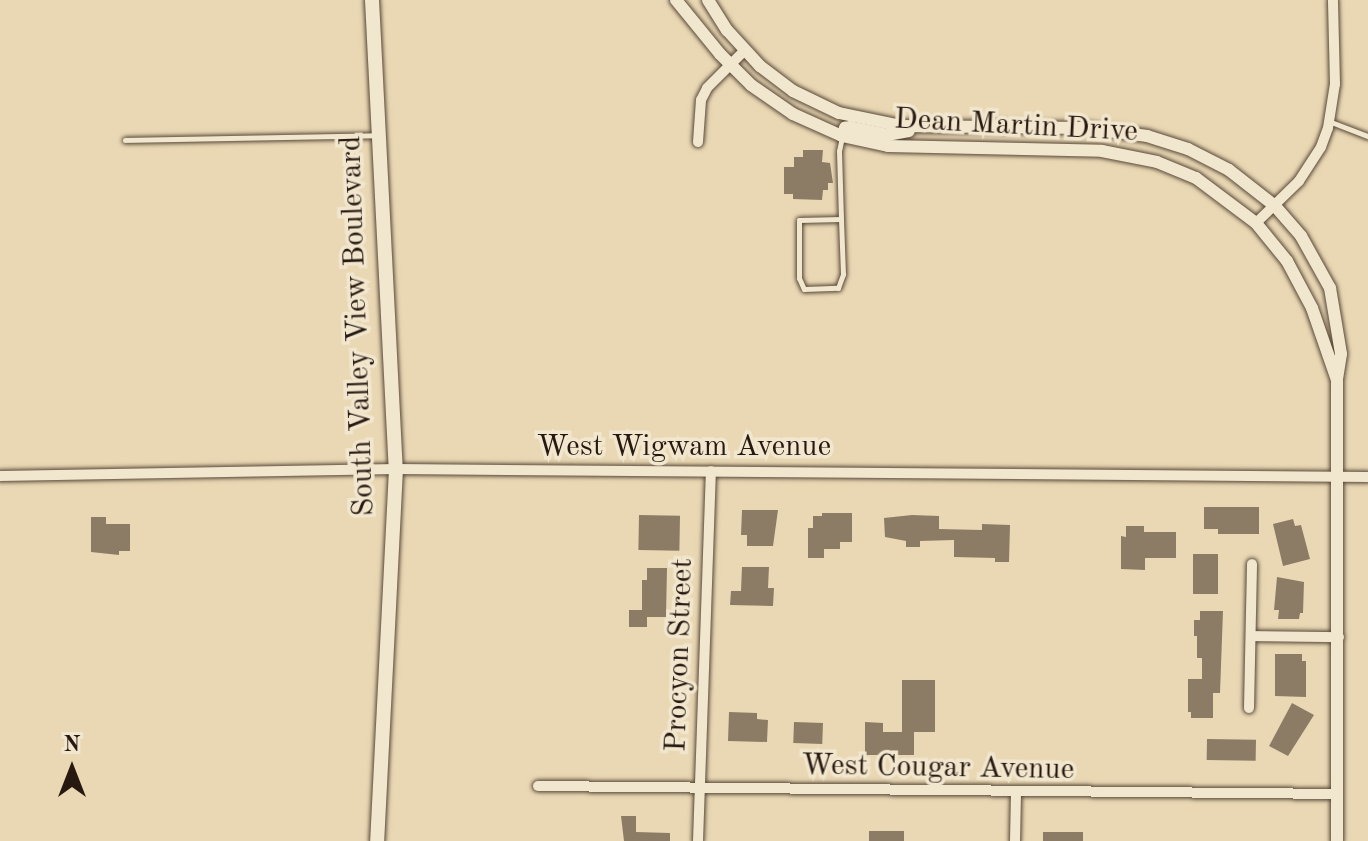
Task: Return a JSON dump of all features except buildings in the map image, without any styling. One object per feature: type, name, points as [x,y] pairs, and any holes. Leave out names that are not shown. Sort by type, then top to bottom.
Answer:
[{"type":"main road","name":"South Valley View Boulevard","points":[[372,0],[396,469],[377,841]]},
{"type":"street","name":"Dean Martin Drive","points":[[676,0],[731,65],[771,100],[842,136],[888,146],[1064,149],[1131,155],[1196,178],[1256,223],[1287,261],[1306,294],[1337,380]]},
{"type":"street","name":"Dean Martin Drive","points":[[708,0],[744,51],[793,91],[839,113],[883,124],[924,128],[1087,128],[1147,136],[1206,158],[1275,206],[1313,253],[1330,288],[1341,354],[1337,380],[1337,841]]},
{"type":"street","points":[[1256,223],[1275,206],[1312,162],[1330,122],[1335,84],[1333,0]]},
{"type":"street","points":[[698,142],[701,100],[707,88],[744,51]]},
{"type":"street","points":[[842,136],[845,128],[850,127],[887,135],[924,128]]},
{"type":"street","points":[[957,128],[957,149]]},
{"type":"street","name":"West Wigwam Avenue","points":[[0,476],[396,469],[1368,477]]},
{"type":"street","name":"Procyon Street","points":[[698,841],[711,471]]},
{"type":"street","points":[[1249,708],[1252,564]]},
{"type":"street","points":[[1251,636],[1339,637]]},
{"type":"street","name":"West Cougar Avenue","points":[[538,786],[1337,794]]},
{"type":"street","points":[[1015,841],[1016,793]]},
{"type":"lane","points":[[1330,122],[1368,136]]},
{"type":"lane","points":[[125,140],[377,135]]},
{"type":"lane","points":[[841,219],[799,220],[799,278],[804,289],[838,288],[843,274],[839,151],[842,136]]}]
